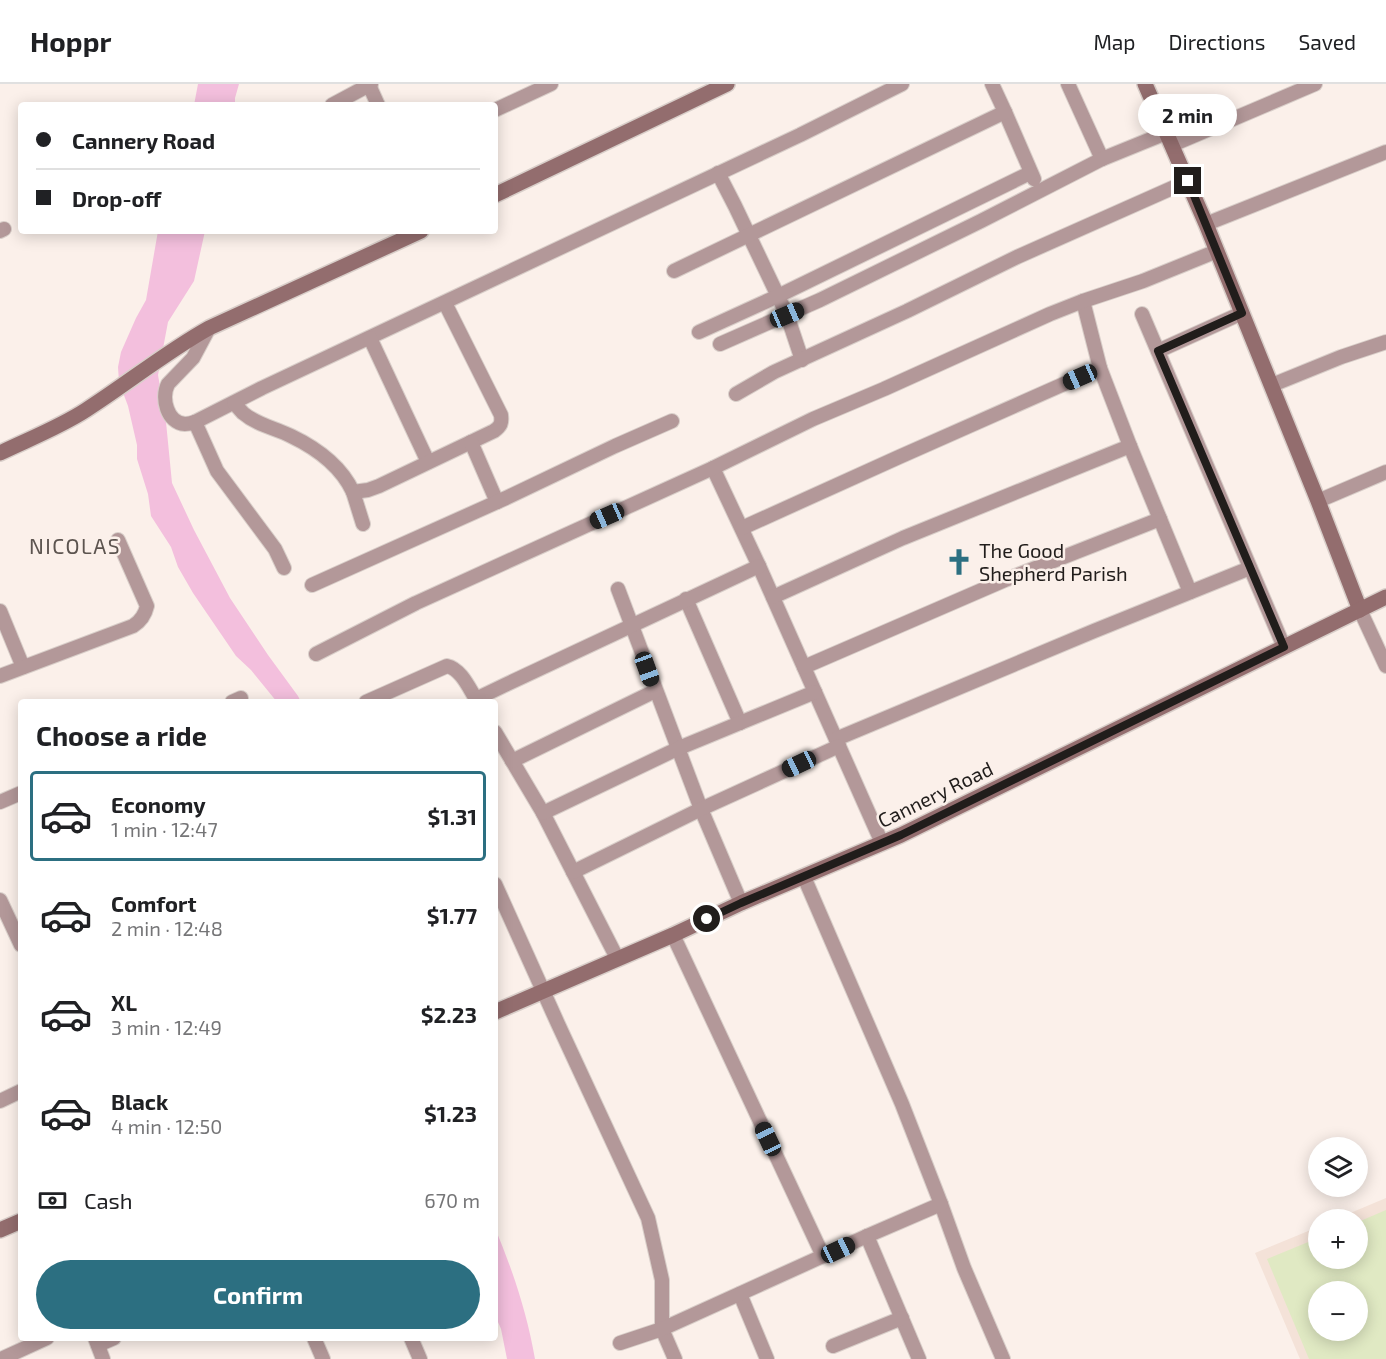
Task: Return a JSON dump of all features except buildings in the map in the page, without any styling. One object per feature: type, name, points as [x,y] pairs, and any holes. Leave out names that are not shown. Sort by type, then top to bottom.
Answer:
[{"type":"street","points":[[498,109],[551,84]]},
{"type":"street","points":[[498,194],[728,84]]},
{"type":"street","points":[[209,328],[193,358],[165,388],[169,414],[177,422],[185,424],[195,422],[800,135],[902,84]]},
{"type":"street","points":[[992,84],[1040,191]]},
{"type":"street","points":[[1068,84],[1102,159]]},
{"type":"street","points":[[1144,84],[1206,224],[1360,610],[1386,666]]},
{"type":"street","points":[[720,344],[820,300],[1102,159],[1169,139],[1315,84]]},
{"type":"street","points":[[338,102],[370,85],[377,102]]},
{"type":"street","points":[[674,271],[1005,112]]},
{"type":"street","points":[[1206,224],[1386,152]]},
{"type":"street","points":[[718,173],[787,315],[802,360]]},
{"type":"street","points":[[699,332],[1030,173]]},
{"type":"street","points":[[736,394],[765,377],[1017,257],[1188,181]]},
{"type":"street","points":[[0,453],[86,410],[173,349],[209,328],[414,234]]},
{"type":"street","points":[[316,654],[416,603],[713,468],[813,419],[1050,314],[1143,281],[1217,251]]},
{"type":"street","points":[[1083,301],[1100,368],[1190,592]]},
{"type":"street","points":[[353,492],[379,486],[494,431],[502,423],[501,415],[445,303]]},
{"type":"street","points":[[1158,351],[1242,313]]},
{"type":"street","points":[[1142,314],[1284,647]]},
{"type":"street","points":[[370,338],[428,462]]},
{"type":"street","points":[[1272,385],[1341,357],[1386,342]]},
{"type":"street","points":[[742,528],[1100,368]]},
{"type":"street","points":[[234,403],[244,414],[311,446],[324,456],[345,478],[353,492],[363,524]]},
{"type":"street","points":[[195,422],[217,471],[275,549],[284,568]]},
{"type":"street","points":[[312,585],[672,422]]},
{"type":"street","points":[[471,442],[497,502]]},
{"type":"street","points":[[773,597],[903,538],[1130,446]]},
{"type":"street","points":[[713,468],[882,843]]},
{"type":"street","points":[[1318,501],[1386,472]]},
{"type":"street","points":[[804,667],[1005,580],[1160,519]]},
{"type":"street","points":[[0,676],[139,622],[147,606],[118,540]]},
{"type":"street","points":[[481,699],[759,566]]},
{"type":"street","points":[[573,872],[837,742],[992,672],[1250,568]]},
{"type":"street","points":[[618,589],[701,809],[741,903]]},
{"type":"street","name":"Cannery Road","points":[[498,1011],[882,843],[1386,597]]},
{"type":"street","points":[[686,599],[740,723]]},
{"type":"street","points":[[0,611],[23,667]]},
{"type":"street","points":[[373,699],[447,666],[458,672],[476,699]]},
{"type":"street","points":[[512,761],[656,691]]},
{"type":"street","points":[[543,813],[679,748],[815,692]]},
{"type":"street","points":[[498,737],[543,813],[617,958]]},
{"type":"street","points":[[0,802],[18,794]]},
{"type":"street","points":[[804,877],[902,1104],[963,1268],[1003,1359]]},
{"type":"street","points":[[499,906],[543,990],[648,1218],[662,1280],[662,1329],[675,1359]]},
{"type":"street","points":[[2,907],[18,939]]},
{"type":"street","points":[[673,935],[823,1256]]},
{"type":"street","points":[[0,1101],[18,1092]]},
{"type":"street","points":[[620,1343],[662,1329],[941,1204]]},
{"type":"street","points":[[0,1230],[18,1222]]},
{"type":"street","points":[[867,1236],[919,1359]]},
{"type":"street","points":[[740,1294],[767,1359]]},
{"type":"street","points":[[833,1346],[902,1318]]},
{"type":"street","points":[[1,1359],[40,1341]]},
{"type":"street","points":[[315,1341],[320,1358]]},
{"type":"street","points":[[412,1341],[420,1359]]},
{"type":"street","points":[[96,1342],[103,1359]]},
{"type":"shaded area","points":[[198,84],[239,84],[235,102],[195,102]]},
{"type":"shaded area","points":[[157,234],[204,234],[194,281],[168,322],[158,375],[166,422],[172,483],[230,598],[300,699],[275,699],[251,670],[236,656],[193,593],[178,567],[171,547],[151,516],[148,494],[137,459],[137,445],[128,406],[119,382],[118,367],[121,352],[146,300]]},
{"type":"shaded area","points":[[1386,1198],[1386,1359],[1300,1359],[1255,1253],[1308,1231],[1308,1269],[1368,1269],[1368,1209],[1360,1209]]},
{"type":"shaded area","points":[[498,1235],[519,1292],[535,1359],[507,1359],[498,1322]]},
{"type":"green space","points":[[1386,1210],[1386,1359],[1309,1359],[1267,1259],[1308,1242],[1308,1269],[1368,1269],[1368,1218]]},
{"type":"place","name":"The Good Shepherd Parish","points":[[959,562]]},
{"type":"district","name":"NICOLAS","points":[[75,545]]},
{"type":"route","points":[[707,919],[901,835],[1284,647],[1158,351],[1242,313],[1188,181]]}]
